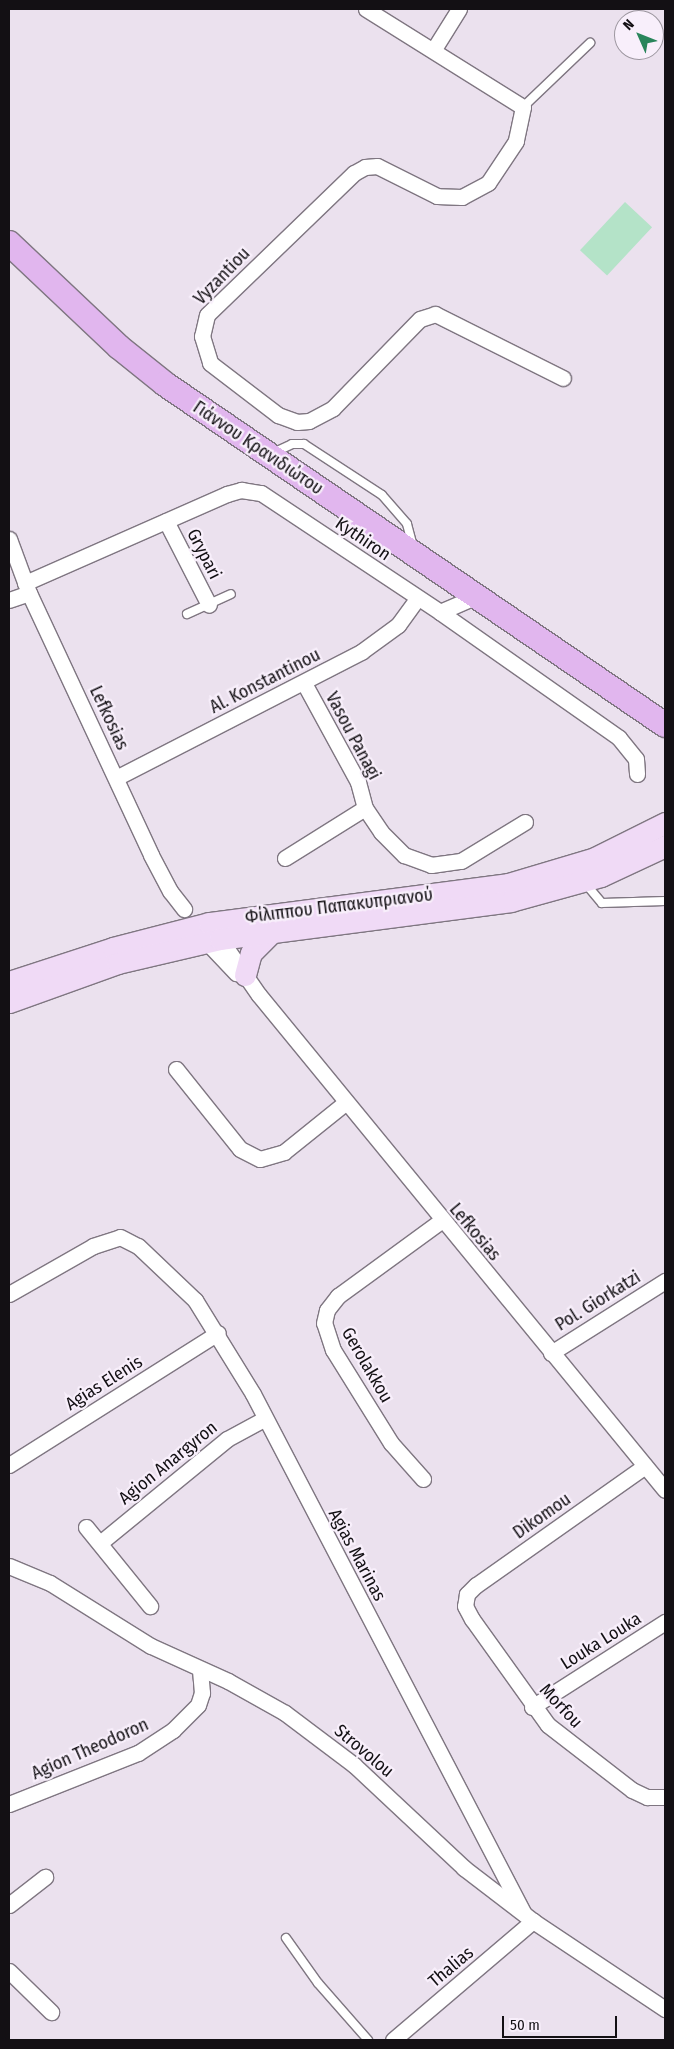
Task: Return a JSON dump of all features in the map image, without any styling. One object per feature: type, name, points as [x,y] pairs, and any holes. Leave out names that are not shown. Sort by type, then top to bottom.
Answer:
[{"type":"main road","name":"Γιάννου Κρανιδιώτου","points":[[9,243],[130,357],[267,456],[477,596],[665,725]]},
{"type":"main road","name":"Φίλιππου Παπακυπριανού","points":[[9,986],[113,948],[202,928],[508,884],[595,858],[665,823]]},
{"type":"main road","name":"Φίλιππου Παπακυπριανού","points":[[202,928],[273,931],[511,901],[584,882],[665,846]]},
{"type":"main road","points":[[245,975],[252,953],[273,931]]},
{"type":"street","points":[[366,9],[434,49],[523,107]]},
{"type":"street","points":[[434,49],[459,9]]},
{"type":"street","name":"Vyzantiou","points":[[523,107],[521,127],[507,156],[488,183],[469,195],[451,199],[437,196],[377,166],[365,167],[354,173],[212,309],[204,322],[203,343],[210,364],[219,373],[278,415],[297,422],[316,419],[328,413],[416,322],[431,314],[446,317],[563,378]]},
{"type":"street","name":"Kythiron","points":[[9,600],[27,588],[166,521],[235,491],[261,493],[417,599],[440,612],[619,738],[636,759],[637,774]]},
{"type":"street","name":"Grypari","points":[[166,521],[209,604]]},
{"type":"street","name":"Lefkosias","points":[[9,539],[27,588],[151,855],[170,891],[258,995],[441,1221],[665,1490]]},
{"type":"street","points":[[440,612],[477,596]]},
{"type":"street","name":"Al. Konstantinou","points":[[116,778],[304,683],[388,634],[407,616],[417,599]]},
{"type":"street","name":"Vasou Panagi","points":[[304,683],[358,782],[365,808],[393,844],[416,862],[431,865],[447,864],[475,854],[525,822]]},
{"type":"street","name":"Vasou Panagi","points":[[285,858],[365,808]]},
{"type":"street","name":"Lefkosias","points":[[202,928],[245,975],[258,995]]},
{"type":"street","points":[[176,1069],[240,1149],[260,1159],[284,1152],[345,1102]]},
{"type":"street","name":"Gerolakkou","points":[[423,1479],[391,1443],[332,1350],[324,1323],[327,1310],[338,1296],[441,1221]]},
{"type":"street","name":"Agias Marinas","points":[[9,1294],[104,1241],[126,1238],[184,1287],[218,1334],[529,1917]]},
{"type":"street","name":"Pol. Giorkatzi","points":[[551,1353],[665,1281]]},
{"type":"street","name":"Agias Elenis","points":[[9,1465],[218,1334]]},
{"type":"street","name":"Agion Anargyron","points":[[100,1543],[228,1439],[264,1419]]},
{"type":"street","name":"Dikomou","points":[[465,1600],[476,1586],[645,1466]]},
{"type":"street","points":[[86,1526],[150,1606]]},
{"type":"street","name":"Strovolou","points":[[9,1566],[50,1583],[151,1646],[277,1709],[320,1738],[354,1764],[464,1868],[529,1917],[665,2010]]},
{"type":"street","name":"Morfou","points":[[465,1600],[472,1619],[532,1707],[566,1741],[632,1790],[647,1797],[665,1797]]},
{"type":"street","name":"Louka Louka","points":[[532,1707],[665,1622]]},
{"type":"street","name":"Agion Theodoron","points":[[9,1804],[138,1752],[173,1730],[198,1705],[202,1693],[200,1670]]},
{"type":"street","points":[[9,1905],[45,1877]]},
{"type":"street","name":"Thalias","points":[[393,2040],[529,1917]]},
{"type":"street","points":[[9,1972],[51,2012]]},
{"type":"lane","points":[[523,107],[590,43]]},
{"type":"lane","points":[[267,456],[292,444],[310,447],[390,502],[408,524],[413,553]]},
{"type":"lane","points":[[187,614],[232,594]]},
{"type":"lane","points":[[584,882],[602,903],[665,901]]},
{"type":"lane","points":[[286,1938],[318,1983],[368,2040]]},
{"type":"green space","points":[[625,202],[652,227],[607,276],[580,250]]}]
